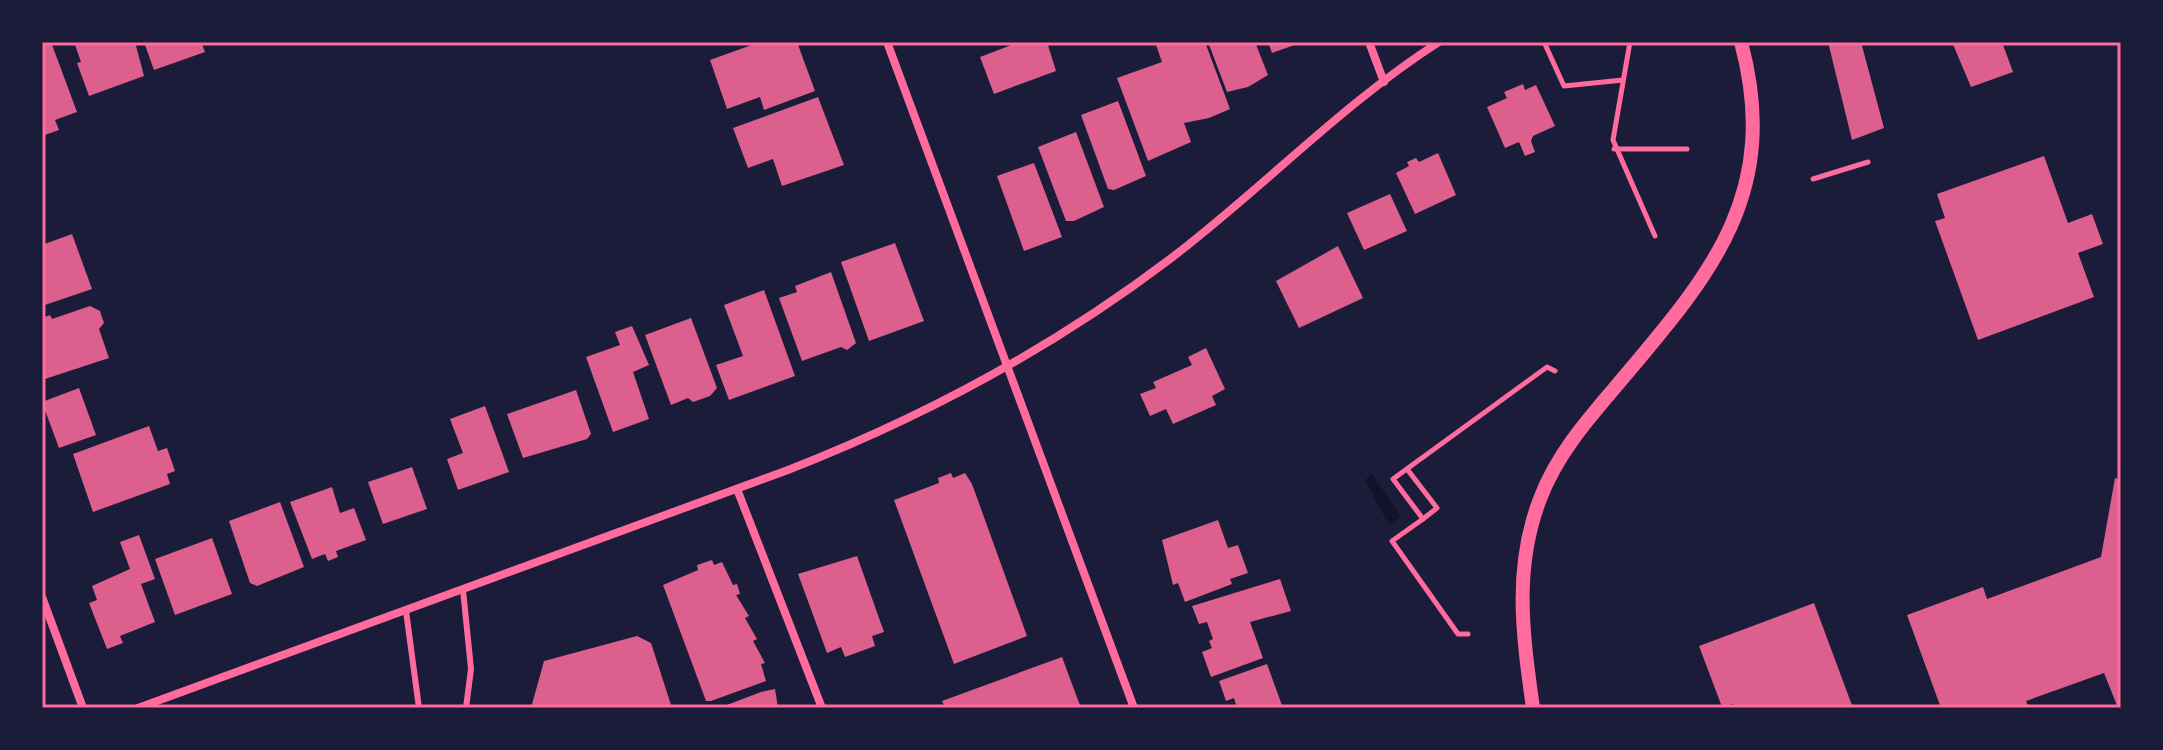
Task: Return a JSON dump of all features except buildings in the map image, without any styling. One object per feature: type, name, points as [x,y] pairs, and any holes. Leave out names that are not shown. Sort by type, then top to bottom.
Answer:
[{"type":"street","points":[[887,42],[1134,708]]},
{"type":"street","points":[[1369,42],[1384,82]]},
{"type":"street","points":[[138,708],[737,489],[878,433],[1009,365],[1086,318],[1170,259],[1384,82],[1439,42]]},
{"type":"street","points":[[1533,708],[1520,594],[1529,530],[1547,481],[1566,448],[1693,294],[1716,261],[1730,230],[1745,184],[1752,134],[1749,72],[1741,42]]},
{"type":"street","points":[[737,489],[822,708]]},
{"type":"street","points":[[42,597],[83,708]]},
{"type":"lane","points":[[463,590],[471,669],[466,708]]},
{"type":"lane","points":[[406,611],[419,708]]},
{"type":"path","points":[[1544,42],[1564,86],[1623,80]]},
{"type":"path","points":[[1630,42],[1613,133],[1614,149],[1655,236]]},
{"type":"path","points":[[1614,149],[1687,149]]},
{"type":"path","points":[[1813,179],[1868,162]]},
{"type":"path","points":[[1423,519],[1393,479],[1547,367],[1555,371]]},
{"type":"path","points":[[1407,469],[1437,508],[1392,541],[1458,634],[1468,634]]},
{"type":"shaded area","points":[[1372,474],[1401,517],[1389,525],[1365,480]]}]
